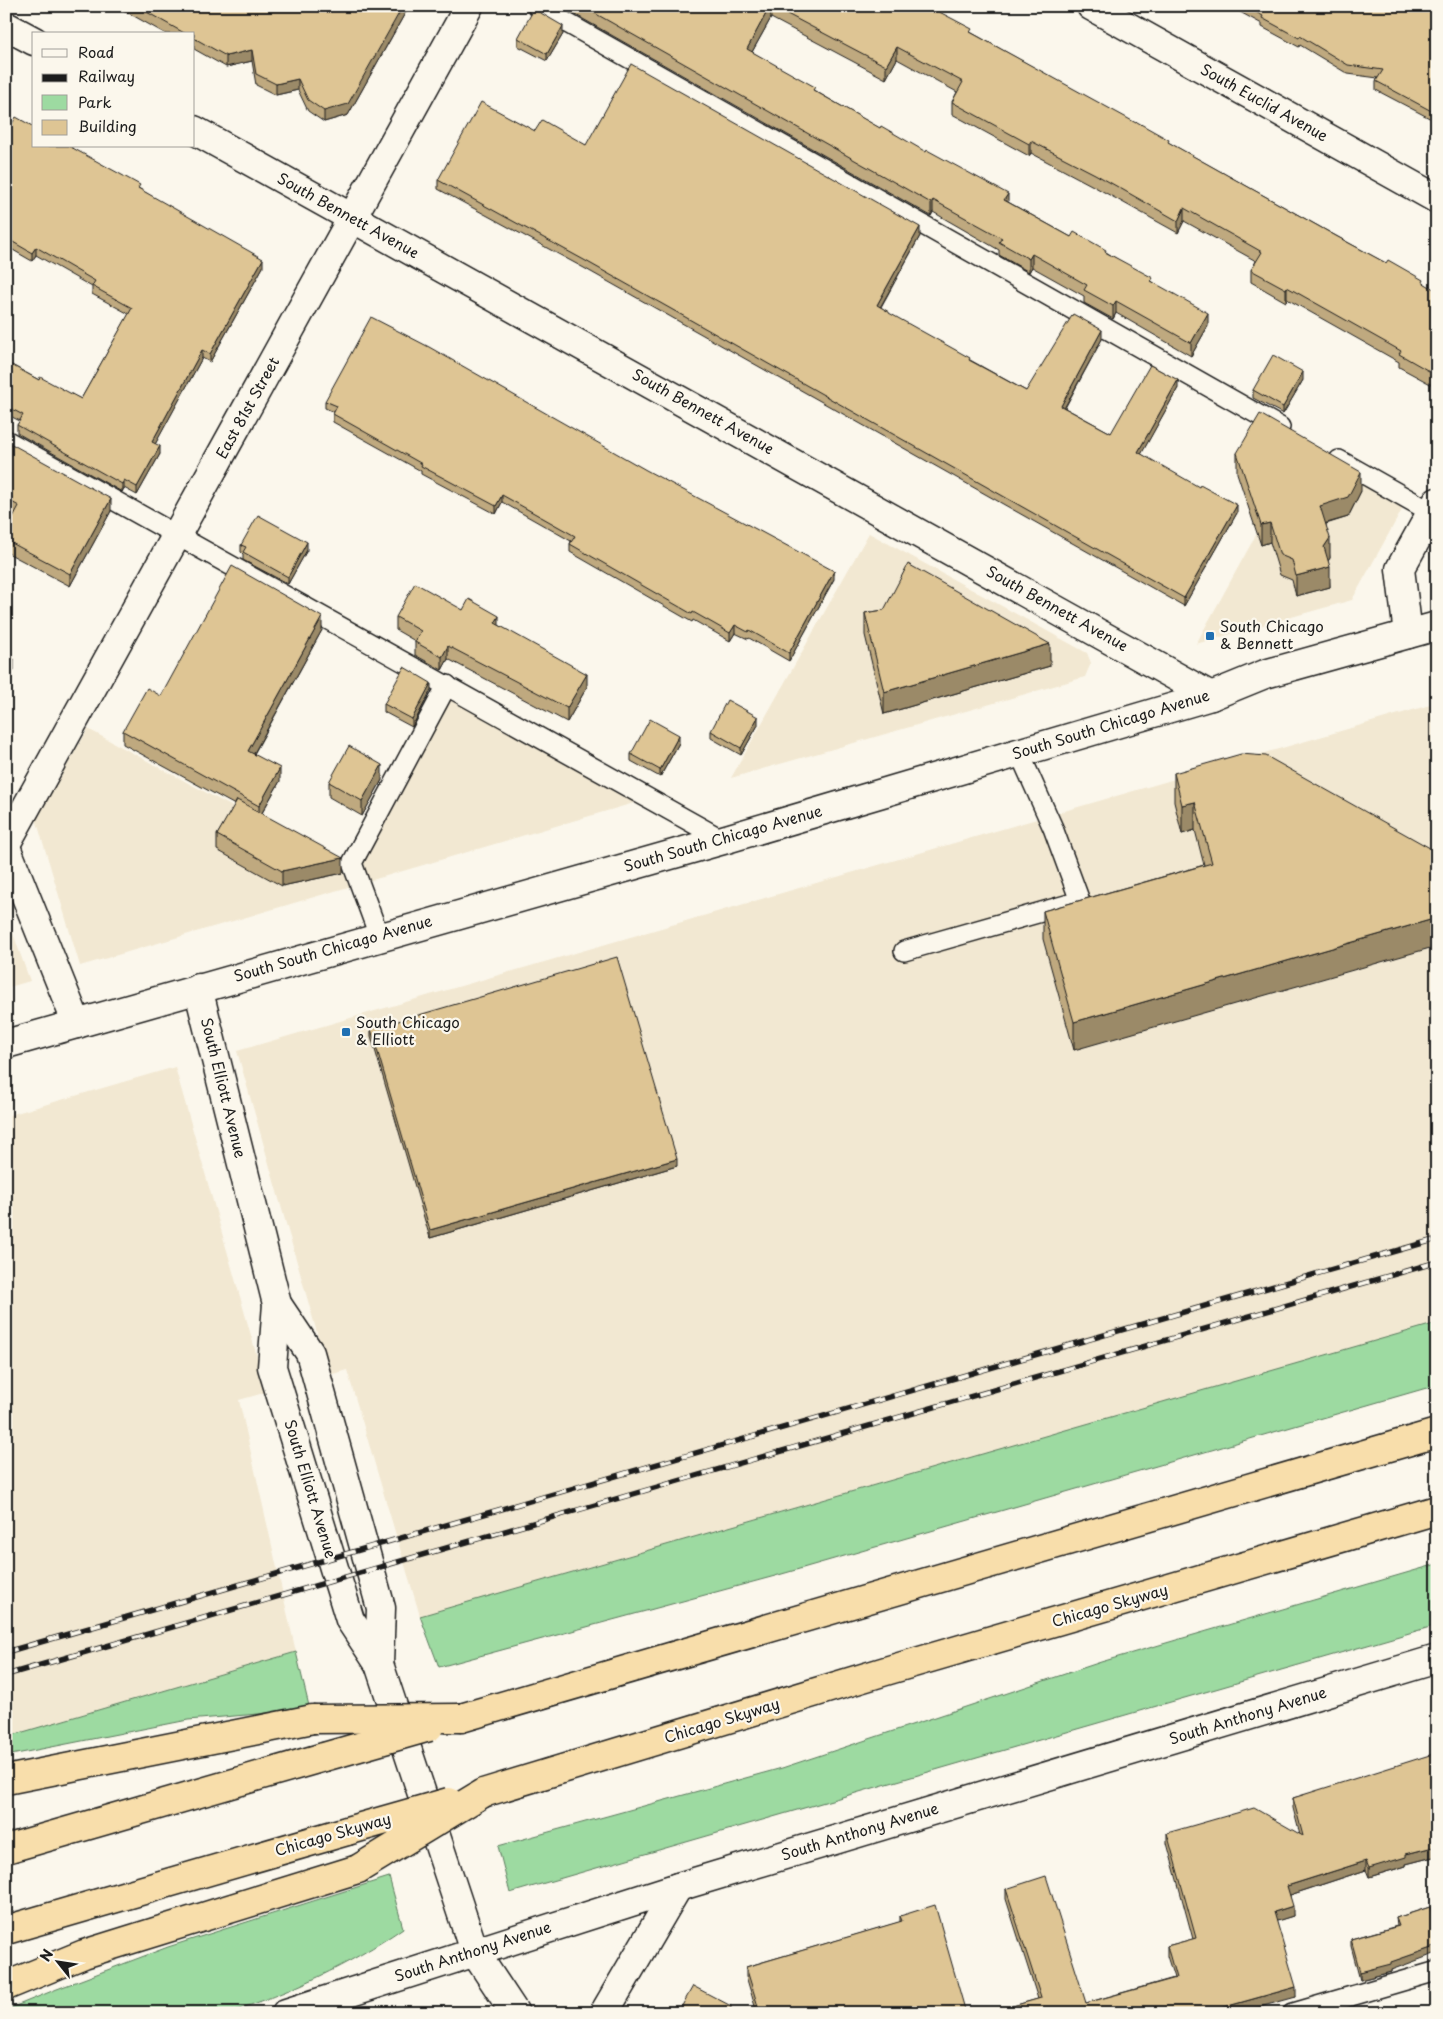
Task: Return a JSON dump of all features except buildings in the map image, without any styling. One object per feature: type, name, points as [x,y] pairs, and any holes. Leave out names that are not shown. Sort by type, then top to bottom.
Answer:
[{"type":"highway","points":[[6,1848],[461,1718],[1437,1433]]},
{"type":"highway","name":"Chicago Skyway","points":[[6,1930],[482,1793],[889,1670],[1437,1510]]},
{"type":"highway","points":[[6,1780],[313,1719],[461,1718]]},
{"type":"highway","points":[[6,1986],[84,1954],[358,1869],[482,1793]]},
{"type":"street","name":"East 81st Street","points":[[6,846],[470,6]]},
{"type":"street","name":"South Euclid Avenue","points":[[1091,6],[1437,199]]},
{"type":"street","points":[[6,26],[32,40]]},
{"type":"street","name":"South Bennett Avenue","points":[[195,131],[1211,696]]},
{"type":"street","points":[[1408,634],[1400,569],[1434,507]]},
{"type":"street","name":"South South Chicago Avenue","points":[[6,1044],[379,936],[723,840],[1211,696],[1265,674],[1437,626]]},
{"type":"street","points":[[6,846],[77,1024]]},
{"type":"street","name":"South Elliott Avenue","points":[[198,988],[277,1304],[272,1367],[350,1620],[379,1664],[474,1952],[515,2013]]},
{"type":"street","name":"South Elliott Avenue","points":[[277,1304],[310,1353],[381,1608],[379,1664]]},
{"type":"street","name":"South Anthony Avenue","points":[[286,2013],[678,1887],[1437,1659]]},
{"type":"street","points":[[604,2013],[678,1887]]},
{"type":"lane","points":[[537,6],[1298,437]]},
{"type":"lane","points":[[6,440],[723,840]]},
{"type":"lane","points":[[1324,451],[1434,507]]},
{"type":"lane","points":[[379,936],[352,863],[447,685]]},
{"type":"lane","points":[[904,951],[1080,901],[1053,828],[1019,752]]},
{"type":"lane","points":[[1293,2013],[1437,1971]]},
{"type":"shaded area","points":[[1307,442],[1408,499],[1352,600],[1196,644]]},
{"type":"shaded area","points":[[869,533],[1087,653],[1091,663],[1085,677],[731,778]]},
{"type":"shaded area","points":[[447,685],[651,798],[80,966],[36,819],[88,729],[346,868]]},
{"type":"shaded area","points":[[1437,703],[1437,1323],[420,1616],[347,1370],[329,1375],[237,1051]]},
{"type":"shaded area","points":[[6,914],[30,981],[6,988]]},
{"type":"shaded area","points":[[175,1067],[267,1392],[239,1400],[296,1652],[6,1737],[6,1116]]},
{"type":"green space","points":[[1437,1323],[1437,1385],[775,1576],[439,1667],[420,1616]]},
{"type":"green space","points":[[1437,1564],[1437,1625],[510,1893],[498,1846],[782,1768],[1101,1662]]},
{"type":"green space","points":[[296,1652],[309,1706],[281,1712],[188,1720],[6,1756],[6,1737]]},
{"type":"green space","points":[[389,1877],[403,1928],[340,1966],[296,1987],[250,2005],[227,2013],[6,2013],[6,2010],[57,1989],[168,1947]]},
{"type":"railway","points":[[6,1652],[1437,1239]]},
{"type":"railway","points":[[6,1675],[1437,1262]]},
{"type":"place","name":"South Chicago & Bennett","points":[[1210,636]]},
{"type":"place","name":"South Chicago & Elliott","points":[[346,1032]]}]
